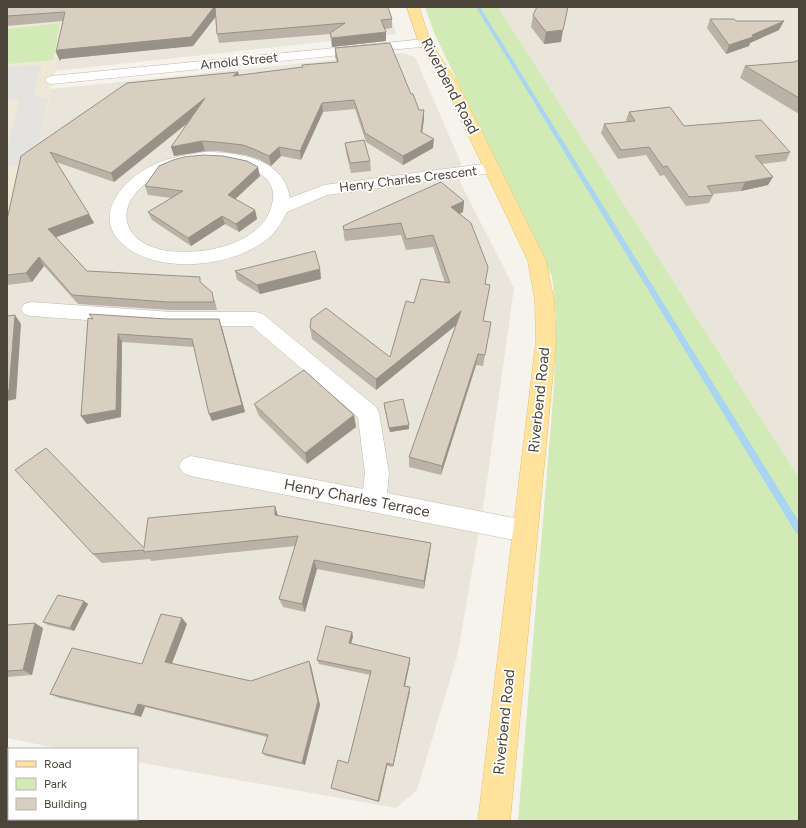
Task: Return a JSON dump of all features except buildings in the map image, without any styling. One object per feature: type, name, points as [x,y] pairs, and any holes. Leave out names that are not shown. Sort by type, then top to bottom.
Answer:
[{"type":"main road","name":"Riverbend Road","points":[[414,7],[425,43],[449,80],[537,261],[543,284],[546,307],[546,341],[524,531],[494,821]]},
{"type":"street","name":"Arnold Street","points":[[52,80],[425,43]]},
{"type":"street","name":"Henry Charles Crescent","points":[[324,190],[276,180],[266,171],[254,164],[239,159],[205,157],[187,159],[169,164],[153,171],[139,180],[128,191],[120,203],[117,215],[119,227],[126,238],[137,247],[152,254],[171,258],[205,257],[232,250],[250,242],[275,220],[281,208],[324,190],[491,168]]},
{"type":"street","points":[[276,180],[280,188],[282,198],[281,208]]},
{"type":"street","points":[[31,309],[172,319],[256,319],[368,412],[377,473],[374,502]]},
{"type":"street","name":"Henry Charles Terrace","points":[[190,466],[524,531]]},
{"type":"shaded area","points":[[7,7],[388,7],[396,34],[55,71],[61,22],[7,27]]},
{"type":"shaded area","points":[[498,7],[799,7],[799,478]]},
{"type":"shaded area","points":[[61,22],[55,71],[10,286],[7,289],[7,27]]},
{"type":"shaded area","points":[[403,53],[415,57],[461,163],[460,182],[514,288],[485,495],[458,653],[417,790],[396,808],[138,762],[138,748],[56,748],[7,738],[7,289],[10,285],[51,89]]},
{"type":"shaded area","points":[[32,65],[41,66],[42,68],[38,75],[34,96],[48,99],[35,163],[7,166],[7,149],[19,100],[7,99],[7,67]]},
{"type":"green space","points":[[425,7],[498,7],[799,478],[799,821],[518,821],[554,388],[556,317],[552,276],[435,35]]},
{"type":"green space","points":[[60,23],[53,60],[7,64],[7,29]]},
{"type":"waterway","points":[[478,7],[799,530]]}]
